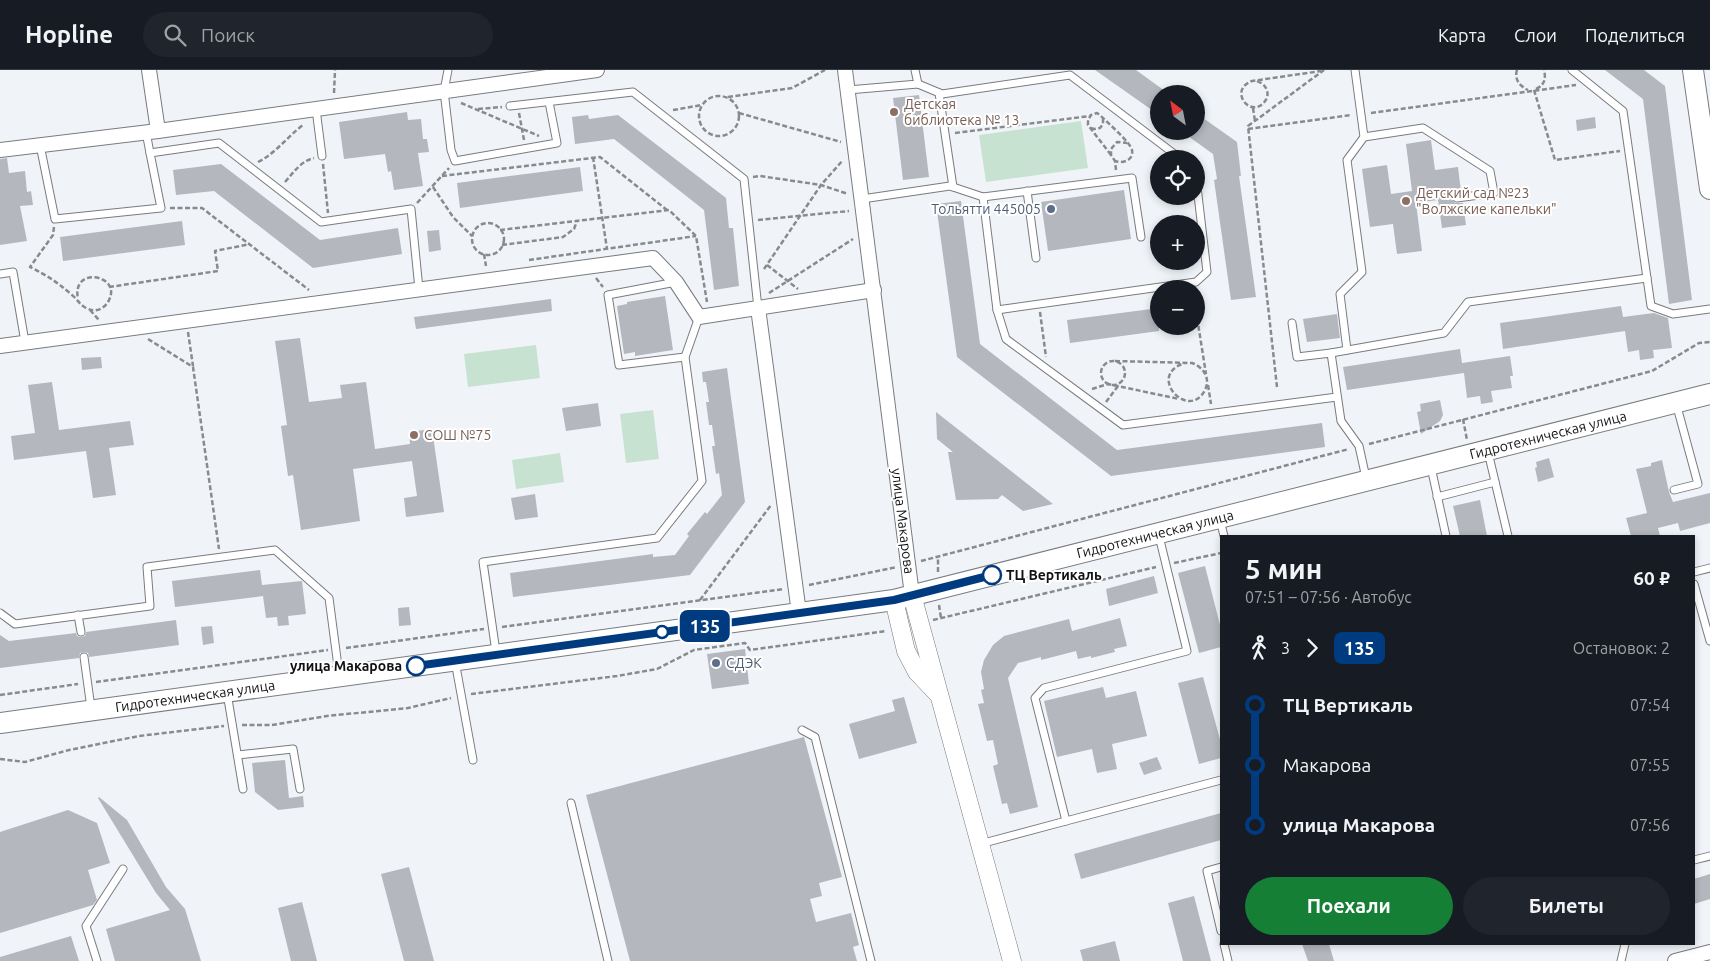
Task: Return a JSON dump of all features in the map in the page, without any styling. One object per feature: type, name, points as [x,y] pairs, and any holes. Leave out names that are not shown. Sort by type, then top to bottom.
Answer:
[{"type":"main road","points":[[1696,72],[1710,189]]},
{"type":"main road","name":"Гидротехническая улица","points":[[0,723],[903,597],[1158,533],[1222,527],[1367,481],[1710,394]]},
{"type":"street","points":[[149,70],[152,132]]},
{"type":"street","points":[[0,150],[317,114],[333,107],[445,95],[597,70]]},
{"type":"street","name":"улица Макарова","points":[[845,70],[909,566]]},
{"type":"street","points":[[0,346],[653,258],[704,316],[874,290]]},
{"type":"street","points":[[758,308],[799,613]]},
{"type":"street","points":[[909,566],[903,597],[900,629],[906,650],[918,672],[939,696]]},
{"type":"street","points":[[903,597],[920,624],[1012,961]]},
{"type":"street","points":[[1674,961],[1710,952]]},
{"type":"lane","points":[[448,70],[445,95],[451,150],[455,161],[557,143],[550,102]]},
{"type":"lane","points":[[915,70],[918,84]]},
{"type":"lane","points":[[1355,70],[1364,137]]},
{"type":"lane","points":[[1572,70],[1624,111],[1651,306],[1674,314],[1710,309]]},
{"type":"lane","points":[[848,90],[918,84],[942,94],[1070,75],[1169,150]]},
{"type":"lane","points":[[514,106],[633,92],[744,179],[758,308]]},
{"type":"lane","points":[[939,92],[953,187]]},
{"type":"lane","points":[[317,114],[322,156]]},
{"type":"lane","points":[[1347,350],[1340,294],[1362,272],[1347,160],[1364,137],[1422,128],[1490,171],[1494,193],[1457,198]]},
{"type":"lane","points":[[40,145],[55,219],[160,208],[150,153],[152,132]]},
{"type":"lane","points":[[150,153],[219,143],[321,222],[411,210],[419,289]]},
{"type":"lane","points":[[863,205],[950,186],[982,197],[1132,178],[1141,237]]},
{"type":"lane","points":[[1027,191],[1036,258]]},
{"type":"lane","points":[[982,197],[997,310],[1006,340],[1123,425],[1337,397]]},
{"type":"lane","points":[[997,310],[1196,282],[1207,272],[1199,205]]},
{"type":"lane","points":[[0,274],[13,272],[25,342]]},
{"type":"lane","points":[[1292,323],[1297,357],[1331,353],[1444,333],[1468,302],[1647,278]]},
{"type":"lane","points":[[676,282],[608,295],[619,365],[685,357]]},
{"type":"lane","points":[[496,655],[483,562],[657,538],[702,481],[685,357],[704,316]]},
{"type":"lane","points":[[1331,353],[1340,421],[1359,446],[1367,481]]},
{"type":"lane","points":[[1674,490],[1698,484],[1676,403]]},
{"type":"lane","points":[[1488,450],[1508,535]]},
{"type":"lane","points":[[1430,464],[1446,535]]},
{"type":"lane","points":[[1437,497],[1495,482]]},
{"type":"lane","points":[[1066,820],[1035,698],[1044,688],[1187,651],[1158,533]]},
{"type":"lane","points":[[0,613],[15,624],[150,606],[147,567],[275,550],[329,598],[339,677]]},
{"type":"lane","points":[[1695,572],[1710,568]]},
{"type":"lane","points":[[1695,588],[1710,641]]},
{"type":"lane","points":[[78,615],[81,632]]},
{"type":"lane","points":[[84,658],[91,710]]},
{"type":"lane","points":[[454,661],[473,760]]},
{"type":"lane","points":[[227,692],[243,790]]},
{"type":"lane","points":[[802,730],[815,737],[871,961]]},
{"type":"lane","points":[[238,755],[293,750],[300,789]]},
{"type":"lane","points":[[979,844],[1220,780]]},
{"type":"lane","points":[[570,804],[608,961]]},
{"type":"lane","points":[[1695,860],[1710,856]]},
{"type":"lane","points":[[1220,867],[1207,871],[1220,927]]},
{"type":"lane","points":[[97,961],[86,926],[123,869]]},
{"type":"lane","points":[[1224,945],[1228,961]]},
{"type":"lane","points":[[1621,961],[1625,945]]},
{"type":"path","points":[[333,107],[335,70]]},
{"type":"path","points":[[659,112],[702,105],[713,97],[727,97],[792,88],[825,70]]},
{"type":"path","points":[[1517,70],[1516,78],[1521,86],[1528,90],[1534,90],[1543,84],[1545,80],[1544,70]]},
{"type":"path","points":[[1257,81],[1264,86],[1268,94],[1262,106],[1253,108],[1243,102],[1241,94],[1244,86],[1248,83],[1257,81],[1323,71]]},
{"type":"path","points":[[1278,387],[1248,126],[1323,71]]},
{"type":"path","points":[[1248,130],[1589,84]]},
{"type":"path","points":[[1534,90],[1555,160],[1629,150]]},
{"type":"path","points":[[445,95],[557,143]]},
{"type":"path","points":[[702,105],[699,111],[700,123],[708,133],[713,136],[726,135],[737,126],[739,113],[737,106],[727,97]]},
{"type":"path","points":[[476,109],[514,106],[525,149]]},
{"type":"path","points":[[1253,108],[1255,121]]},
{"type":"path","points":[[739,113],[855,146],[821,185],[755,282]]},
{"type":"path","points":[[250,166],[275,152],[317,114]]},
{"type":"path","points":[[946,134],[1096,114],[1101,116],[1130,146],[1132,153],[1126,162],[1119,162],[1111,156],[1090,127],[1088,123],[1090,116]]},
{"type":"path","points":[[1090,127],[1097,129],[1102,126],[1104,121],[1101,116]]},
{"type":"path","points":[[1111,156],[1111,149],[1115,144],[1121,141],[1128,144]]},
{"type":"path","points":[[279,189],[300,164],[307,159],[322,156],[329,221]]},
{"type":"path","points":[[593,157],[607,249]]},
{"type":"path","points":[[442,176],[600,157],[669,210],[696,236],[704,316]]},
{"type":"path","points":[[411,210],[455,161]]},
{"type":"path","points":[[744,179],[760,176],[821,185],[863,205]]},
{"type":"path","points":[[433,186],[453,217],[472,236],[476,249],[484,254],[495,253],[504,240],[497,226],[486,223],[477,228],[472,236]]},
{"type":"path","points":[[749,221],[800,216],[863,205]]},
{"type":"path","points":[[160,208],[202,208],[309,290]]},
{"type":"path","points":[[500,230],[669,210]]},
{"type":"path","points":[[55,219],[53,235],[30,267],[52,277],[85,308],[90,310],[97,319],[116,330]]},
{"type":"path","points":[[502,245],[563,237],[574,229],[577,220]]},
{"type":"path","points":[[758,308],[770,292],[866,231]]},
{"type":"path","points":[[109,287],[218,272],[215,251],[250,244]]},
{"type":"path","points":[[484,254],[486,266]]},
{"type":"path","points":[[753,256],[788,280],[810,300]]},
{"type":"path","points":[[78,300],[77,294],[80,283],[89,277],[100,278],[105,281],[111,296],[105,306],[90,310]]},
{"type":"path","points":[[1038,304],[1048,370]]},
{"type":"path","points":[[187,321],[220,558]]},
{"type":"path","points":[[1200,335],[1212,413]]},
{"type":"path","points":[[144,336],[193,367]]},
{"type":"path","points":[[0,695],[796,587],[909,566],[1359,446],[1652,371],[1699,343],[1710,342]]},
{"type":"path","points":[[1115,361],[1122,365],[1125,372],[1123,380],[1113,385],[1104,380],[1102,373],[1104,366],[1115,361],[1198,365],[1206,375]]},
{"type":"path","points":[[1180,399],[1172,392],[1169,380],[1174,368],[1185,363]]},
{"type":"path","points":[[1079,393],[1108,384],[1192,400],[1198,398],[1206,388],[1207,382]]},
{"type":"path","points":[[1101,409],[1118,386]]},
{"type":"path","points":[[700,600],[783,490]]},
{"type":"path","points":[[920,624],[1220,553]]},
{"type":"path","points":[[0,759],[25,762],[70,750],[138,736],[233,725],[272,725],[327,716],[408,708],[461,696],[617,676],[657,669],[694,650],[745,643],[750,650],[900,629]]},
{"type":"green space","points":[[1081,121],[1088,168],[986,182],[979,135]]},
{"type":"green space","points":[[536,345],[540,378],[468,387],[464,354]]},
{"type":"green space","points":[[653,410],[659,459],[626,463],[620,414]]},
{"type":"green space","points":[[560,453],[564,482],[516,489],[512,460]]},
{"type":"building","points":[[1095,70],[1136,70],[1157,85],[1150,85],[1150,109]]},
{"type":"building","points":[[1605,70],[1644,70],[1665,86],[1692,300],[1669,304],[1643,99]]},
{"type":"building","points":[[919,95],[929,177],[903,180],[893,98]]},
{"type":"building","points":[[407,112],[408,120],[421,119],[423,139],[427,139],[429,152],[418,153],[423,186],[394,190],[391,171],[388,172],[385,154],[344,159],[339,122]]},
{"type":"building","points":[[588,115],[589,119],[618,115],[726,198],[729,228],[733,228],[739,286],[714,290],[704,210],[614,139],[575,144],[572,117]]},
{"type":"building","points":[[1595,117],[1596,128],[1577,131],[1576,120]]},
{"type":"building","points":[[1205,119],[1237,142],[1241,176],[1239,176],[1256,297],[1231,300],[1214,180],[1217,179],[1213,154],[1194,140],[1205,140]]},
{"type":"building","points":[[1431,140],[1435,170],[1458,167],[1461,192],[1454,194],[1452,199],[1455,203],[1463,203],[1466,225],[1442,228],[1438,200],[1416,203],[1422,251],[1397,254],[1393,224],[1370,227],[1362,169],[1387,165],[1391,194],[1412,191],[1406,144]]},
{"type":"building","points":[[7,158],[9,173],[25,171],[27,192],[31,191],[33,205],[20,206],[27,241],[0,245],[0,159]]},
{"type":"building","points":[[221,164],[320,240],[398,228],[402,254],[313,268],[214,191],[176,195],[173,170]]},
{"type":"building","points":[[580,167],[583,191],[460,208],[457,183]]},
{"type":"building","points":[[1124,190],[1131,239],[1048,251],[1041,202]]},
{"type":"building","points":[[961,201],[980,344],[1117,450],[1322,423],[1325,447],[1111,476],[957,357],[936,204]]},
{"type":"building","points":[[182,221],[185,245],[63,261],[60,237]]},
{"type":"building","points":[[439,230],[441,250],[429,252],[427,231]]},
{"type":"building","points":[[665,296],[673,350],[635,356],[635,352],[624,354],[617,306],[627,304],[627,302]]},
{"type":"building","points":[[551,299],[552,311],[416,329],[414,317]]},
{"type":"building","points":[[1621,306],[1623,317],[1654,313],[1668,318],[1672,348],[1653,350],[1654,358],[1640,360],[1639,350],[1628,352],[1625,331],[1503,349],[1500,323]]},
{"type":"building","points":[[1150,309],[1150,332],[1070,343],[1067,320]]},
{"type":"building","points":[[1337,314],[1340,338],[1307,342],[1303,319]]},
{"type":"building","points":[[300,338],[309,402],[342,398],[340,385],[366,382],[375,449],[410,444],[409,432],[432,429],[444,512],[406,517],[404,498],[417,496],[412,461],[353,469],[360,521],[301,530],[293,475],[288,476],[281,426],[287,425],[275,341]]},
{"type":"building","points":[[1460,349],[1462,363],[1510,356],[1513,376],[1510,376],[1512,388],[1491,391],[1493,402],[1481,404],[1480,396],[1467,398],[1464,373],[1347,390],[1343,367]]},
{"type":"building","points":[[101,357],[102,368],[82,370],[81,358]]},
{"type":"building","points":[[727,368],[745,502],[690,575],[513,597],[510,573],[653,554],[653,557],[675,555],[689,536],[687,534],[705,512],[707,514],[722,495],[719,473],[716,474],[712,446],[715,446],[712,425],[709,425],[706,402],[709,402],[706,382],[703,382],[702,372]]},
{"type":"building","points":[[52,382],[59,430],[130,421],[134,445],[109,448],[116,495],[93,498],[86,451],[14,460],[11,436],[35,433],[28,385]]},
{"type":"building","points":[[1440,400],[1443,415],[1440,421],[1421,434],[1417,412],[1421,411],[1420,404]]},
{"type":"building","points":[[598,403],[601,426],[566,431],[562,408]]},
{"type":"building","points":[[936,412],[1053,504],[1023,511],[1002,495],[998,499],[956,500],[948,452],[953,452],[937,439]]},
{"type":"building","points":[[1549,458],[1554,477],[1538,482],[1535,468],[1537,467],[1536,462]]},
{"type":"building","points":[[1662,460],[1673,502],[1710,493],[1710,523],[1680,531],[1678,523],[1658,528],[1660,535],[1631,535],[1626,518],[1647,513],[1636,469],[1651,466],[1651,463]]},
{"type":"building","points":[[535,494],[538,517],[515,520],[511,498]]},
{"type":"building","points":[[1480,500],[1487,535],[1460,535],[1453,506]]},
{"type":"building","points":[[1205,566],[1220,625],[1220,647],[1199,653],[1178,573]]},
{"type":"building","points":[[260,570],[262,585],[302,581],[306,614],[288,616],[289,625],[278,626],[277,617],[266,618],[263,596],[175,607],[172,581]]},
{"type":"building","points":[[1154,576],[1158,593],[1109,606],[1106,589]]},
{"type":"building","points":[[409,607],[411,625],[399,626],[398,608]]},
{"type":"building","points":[[1120,618],[1127,646],[1114,649],[1115,652],[1091,658],[1091,656],[1078,659],[1076,651],[1041,660],[1041,657],[1018,663],[1008,678],[1038,807],[1010,814],[1007,803],[1002,804],[993,766],[998,764],[993,740],[987,741],[978,704],[984,703],[981,690],[984,689],[981,672],[984,660],[993,645],[1004,636],[1069,619],[1072,631]]},
{"type":"building","points":[[176,620],[179,645],[89,657],[88,653],[84,652],[80,653],[79,658],[0,668],[0,635],[9,641],[76,633],[77,636],[81,637],[85,636],[86,632]]},
{"type":"building","points":[[212,626],[214,643],[203,645],[201,627]]},
{"type":"building","points":[[745,649],[749,684],[712,689],[707,654]]},
{"type":"building","points":[[1203,677],[1220,739],[1220,758],[1199,764],[1178,683]]},
{"type":"building","points":[[1103,687],[1106,698],[1136,691],[1147,736],[1112,744],[1117,769],[1097,773],[1092,749],[1057,757],[1044,701]]},
{"type":"building","points":[[904,697],[917,743],[859,759],[849,724],[895,711],[892,700]]},
{"type":"building","points":[[804,737],[842,877],[819,883],[822,896],[810,899],[816,922],[851,913],[859,945],[853,947],[857,961],[630,961],[586,795]]},
{"type":"building","points":[[1157,757],[1162,769],[1144,775],[1139,763]]},
{"type":"building","points":[[285,760],[289,798],[303,796],[304,807],[278,810],[255,792],[252,763]]},
{"type":"building","points":[[99,797],[127,820],[166,887],[185,909],[201,961],[115,961],[106,929],[170,910],[156,893]]},
{"type":"building","points":[[68,810],[97,823],[110,863],[88,870],[97,900],[93,905],[0,933],[0,832]]},
{"type":"building","points":[[1220,813],[1220,840],[1081,879],[1074,854]]},
{"type":"building","points":[[409,867],[434,961],[404,961],[381,874]]},
{"type":"building","points":[[1710,874],[1710,899],[1695,904],[1695,879]]},
{"type":"building","points":[[1194,896],[1211,961],[1183,961],[1168,903]]},
{"type":"building","points":[[302,902],[317,961],[291,961],[278,908]]},
{"type":"building","points":[[71,936],[79,961],[0,961],[0,957]]},
{"type":"building","points":[[1115,941],[1120,961],[1083,961],[1080,950]]},
{"type":"building","points":[[1302,945],[1329,945],[1334,961],[1308,961]]},
{"type":"bus line","name":"135","points":[[416,666],[894,600],[992,575]]},
{"type":"place","name":"Детская библиотека № 13","points":[[894,112]]},
{"type":"place","name":"Детский сад №23 \"Волжские капельки\"","points":[[1406,201]]},
{"type":"place","name":"Тольятти 445005","points":[[1051,209]]},
{"type":"place","name":"СОШ №75","points":[[414,435]]},
{"type":"place","name":"ТЦ Вертикаль","points":[[992,575]]},
{"type":"place","name":"СДЭК","points":[[716,663]]},
{"type":"place","name":"улица Макарова","points":[[416,666]]}]
